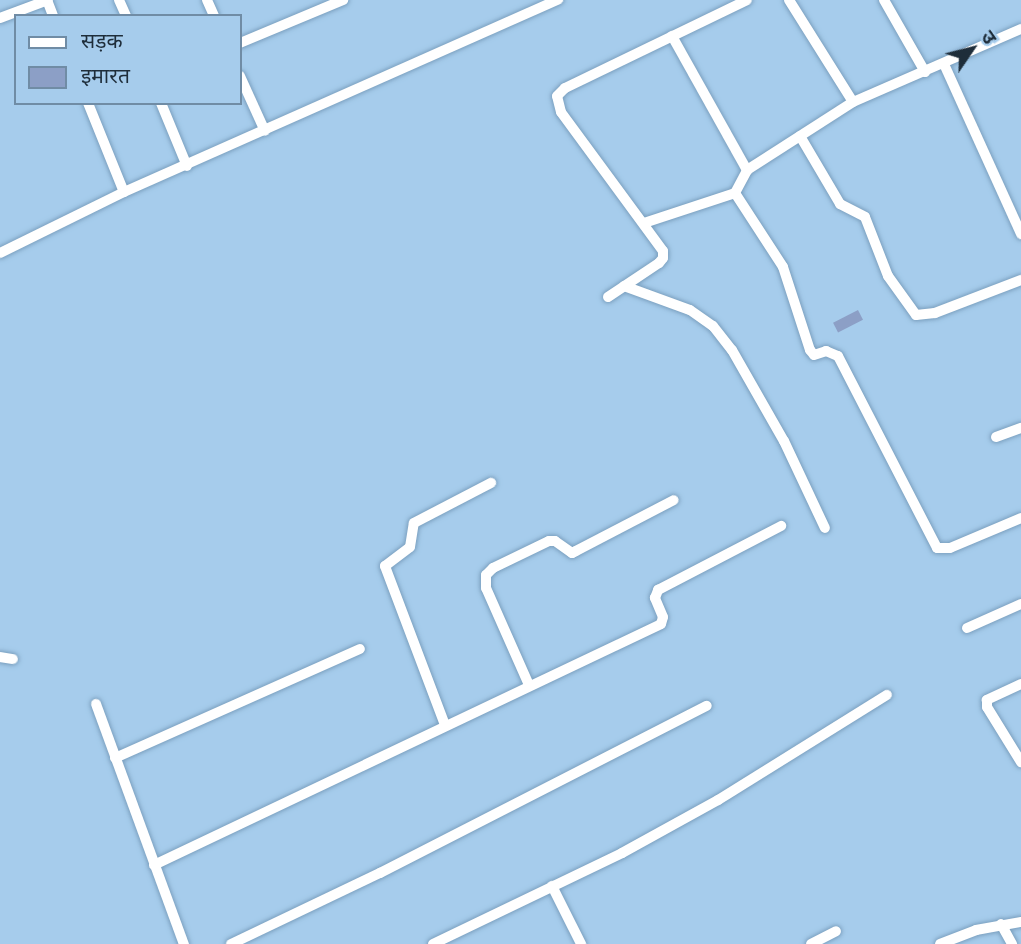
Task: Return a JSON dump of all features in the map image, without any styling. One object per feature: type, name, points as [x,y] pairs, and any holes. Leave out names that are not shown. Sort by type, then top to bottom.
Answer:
[{"type":"street","points":[[0,18],[47,0]]},
{"type":"street","points":[[242,42],[343,0]]},
{"type":"street","points":[[0,253],[124,192],[265,131],[535,5],[558,0]]},
{"type":"street","points":[[608,297],[663,258],[663,251],[561,112],[555,100],[565,88],[747,0]]},
{"type":"street","points":[[789,0],[853,102]]},
{"type":"street","points":[[884,0],[925,72]]},
{"type":"street","points":[[644,223],[735,193],[747,170],[853,102],[1021,29]]},
{"type":"street","points":[[672,36],[747,170]]},
{"type":"street","points":[[944,64],[1020,231]]},
{"type":"street","points":[[242,80],[265,131]]},
{"type":"street","points":[[89,105],[124,192]]},
{"type":"street","points":[[163,105],[187,166]]},
{"type":"street","points":[[800,136],[840,204],[865,217],[888,276],[916,315],[935,313],[1021,280]]},
{"type":"street","points":[[735,193],[783,267],[812,353],[831,351],[838,356],[937,548],[950,548],[1021,518]]},
{"type":"street","points":[[624,286],[690,310],[713,326],[732,350],[784,441],[825,528]]},
{"type":"street","points":[[996,437],[1021,428]]},
{"type":"street","points":[[445,725],[385,566],[410,547],[414,523],[491,483]]},
{"type":"street","points":[[529,685],[486,587],[486,575],[492,568],[549,541],[555,541],[572,553],[674,500]]},
{"type":"street","points":[[154,865],[661,624],[663,617],[655,598],[659,590],[781,526]]},
{"type":"street","points":[[967,628],[1021,604]]},
{"type":"street","points":[[115,758],[360,649]]},
{"type":"street","points":[[0,657],[13,659]]},
{"type":"street","points":[[1021,684],[987,701],[987,707],[1021,762]]},
{"type":"street","points":[[433,944],[622,853],[718,800],[887,695]]},
{"type":"street","points":[[96,704],[184,944]]},
{"type":"street","points":[[231,944],[380,873],[707,706]]},
{"type":"street","points":[[552,886],[581,944]]},
{"type":"street","points":[[940,944],[976,930],[1021,922]]},
{"type":"street","points":[[1001,924],[1012,944]]},
{"type":"street","points":[[811,944],[836,931]]},
{"type":"building","points":[[858,310],[863,320],[838,333],[833,323]]}]
